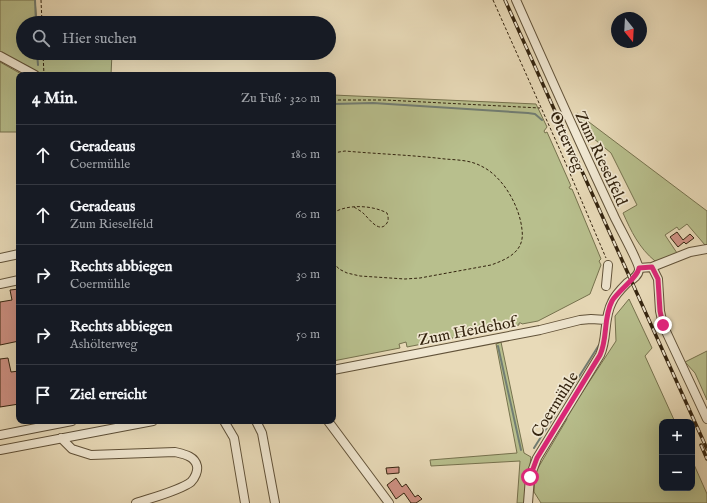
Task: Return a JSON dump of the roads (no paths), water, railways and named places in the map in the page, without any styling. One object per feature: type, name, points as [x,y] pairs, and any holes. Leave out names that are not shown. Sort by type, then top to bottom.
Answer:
[{"type":"street","name":"Zum Rieselfeld","points":[[516,0],[622,234],[639,268]]},
{"type":"street","points":[[0,56],[29,72]]},
{"type":"street","points":[[606,320],[614,298],[626,284],[635,277],[639,268],[652,267],[690,252],[707,249]]},
{"type":"street","points":[[0,258],[16,255]]},
{"type":"street","points":[[606,286],[608,265]]},
{"type":"street","points":[[652,267],[658,279],[660,311],[663,325],[707,419]]},
{"type":"street","points":[[0,284],[16,281]]},
{"type":"street","name":"Zum Heidehof","points":[[336,369],[533,331],[580,320],[606,320]]},
{"type":"street","name":"Coermühle","points":[[528,503],[530,477],[537,458],[600,355],[604,346],[606,320]]},
{"type":"street","points":[[0,435],[57,424]]},
{"type":"street","points":[[0,450],[137,424]]},
{"type":"street","points":[[226,424],[234,438],[246,503]]},
{"type":"street","points":[[258,424],[262,433],[275,503]]},
{"type":"street","points":[[330,424],[389,503]]},
{"type":"street","points":[[60,438],[72,450],[91,455],[175,452],[185,454],[192,458],[197,464],[197,472],[192,482],[178,489],[136,503]]},
{"type":"waterway","points":[[35,0],[36,16]]},
{"type":"waterway","points":[[38,60],[38,65]]},
{"type":"waterway","points":[[336,104],[373,103],[528,113],[535,114],[542,120]]},
{"type":"waterway","points":[[534,448],[599,345]]},
{"type":"waterway","points":[[498,346],[521,450]]},
{"type":"railway","points":[[505,0],[707,449]]},
{"type":"railway","points":[[701,445],[707,459]]}]
